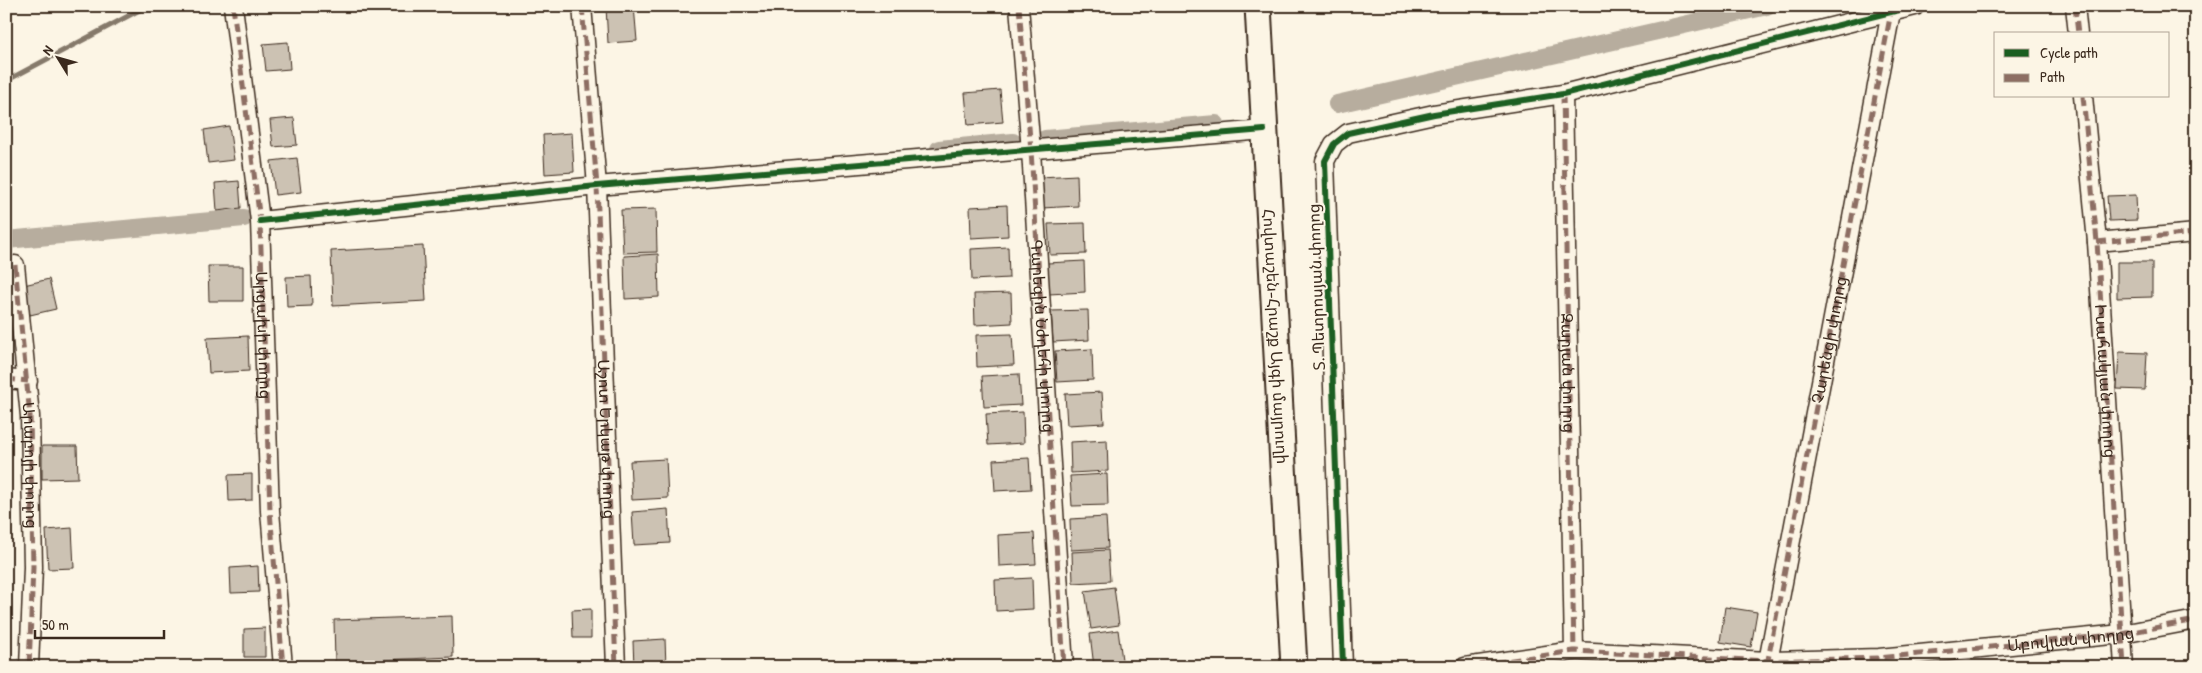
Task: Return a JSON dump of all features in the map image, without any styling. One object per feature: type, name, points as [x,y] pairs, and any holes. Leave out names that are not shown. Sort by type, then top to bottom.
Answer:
[{"type":"street","name":"Արցախի փողոց","points":[[233,6],[260,220],[270,511],[283,667]]},
{"type":"street","points":[[582,6],[597,186]]},
{"type":"street","name":"Գարեգին Նժդեհի փողոց","points":[[1019,6],[1064,667]]},
{"type":"street","name":"Հովտաշեն-Հրաշք Այգի մայրուղի","points":[[1258,6],[1294,667]]},
{"type":"street","name":"Տ. Պետրոսյան փողոց","points":[[1343,667],[1325,161],[1334,144],[1348,133],[1434,114],[1563,94],[1915,6]]},
{"type":"street","points":[[2075,6],[2078,32]]},
{"type":"street","name":"Չարենցի փողոց","points":[[1768,664],[1891,12]]},
{"type":"street","name":"Զարյան փողոց","points":[[1563,94],[1574,651]]},
{"type":"street","name":"Իսահակյան փողոց","points":[[2083,98],[2097,242],[2124,667]]},
{"type":"street","points":[[260,220],[597,186],[1264,130]]},
{"type":"street","name":"Աշոտ Երկաթ փողոց","points":[[597,186],[616,667]]},
{"type":"street","points":[[2097,242],[2196,233]]},
{"type":"street","name":"Արաբոյի փողոց","points":[[14,265],[28,381],[33,567],[29,667]]},
{"type":"street","points":[[6,379],[28,381]]},
{"type":"street","name":"Աբովյան փողոց","points":[[1465,667],[1574,651],[1768,664],[1879,658],[2122,634],[2196,620]]},
{"type":"building","points":[[634,6],[637,41],[608,43],[606,7]]},
{"type":"building","points":[[288,42],[290,69],[266,71],[263,44]]},
{"type":"building","points":[[1000,90],[1003,122],[968,125],[965,93]]},
{"type":"building","points":[[294,118],[297,145],[273,147],[270,120]]},
{"type":"building","points":[[229,126],[234,160],[208,163],[204,130]]},
{"type":"building","points":[[572,133],[574,172],[545,174],[543,135]]},
{"type":"building","points":[[297,158],[301,192],[275,195],[271,161]]},
{"type":"building","points":[[1077,175],[1078,206],[1042,208],[1040,177]]},
{"type":"building","points":[[239,181],[241,208],[217,211],[215,183]]},
{"type":"building","points":[[2136,195],[2137,220],[2109,221],[2107,196]]},
{"type":"building","points":[[1007,205],[1008,236],[971,238],[970,207]]},
{"type":"building","points":[[656,209],[657,252],[623,253],[621,210]]},
{"type":"building","points":[[1085,223],[1086,254],[1050,255],[1048,224]]},
{"type":"building","points":[[423,246],[426,301],[333,306],[331,251]]},
{"type":"building","points":[[1008,247],[1009,278],[972,280],[971,249]]},
{"type":"building","points":[[658,254],[659,297],[625,299],[624,256]]},
{"type":"building","points":[[1084,261],[1085,292],[1049,294],[1047,263]]},
{"type":"building","points":[[2117,262],[2152,262],[2152,297],[2117,298]]},
{"type":"building","points":[[208,266],[243,266],[243,301],[209,301]]},
{"type":"building","points":[[311,276],[312,306],[287,307],[286,277]]},
{"type":"building","points":[[49,279],[56,309],[30,315],[24,285]]},
{"type":"building","points":[[1011,293],[1012,323],[975,325],[974,294]]},
{"type":"building","points":[[1088,310],[1089,340],[1053,342],[1051,311]]},
{"type":"building","points":[[1012,334],[1014,365],[977,367],[976,335]]},
{"type":"building","points":[[248,336],[249,371],[209,373],[207,338]]},
{"type":"building","points":[[1092,349],[1093,380],[1057,382],[1055,351]]},
{"type":"building","points":[[2119,352],[2147,353],[2145,390],[2117,389]]},
{"type":"building","points":[[1019,374],[1021,405],[984,407],[982,376]]},
{"type":"building","points":[[1102,392],[1104,423],[1067,425],[1065,394]]},
{"type":"building","points":[[1023,412],[1024,443],[988,445],[986,414]]},
{"type":"building","points":[[1107,440],[1108,471],[1071,473],[1070,442]]},
{"type":"building","points":[[42,446],[77,446],[78,478],[42,479]]},
{"type":"building","points":[[1029,458],[1031,489],[995,491],[993,460]]},
{"type":"building","points":[[666,459],[668,498],[632,500],[630,461]]},
{"type":"building","points":[[252,474],[252,500],[229,501],[228,475]]},
{"type":"building","points":[[1107,474],[1108,505],[1072,506],[1070,476]]},
{"type":"building","points":[[668,509],[670,543],[634,545],[632,512]]},
{"type":"building","points":[[1106,517],[1108,548],[1071,550],[1070,519]]},
{"type":"building","points":[[72,528],[74,568],[48,569],[46,530]]},
{"type":"building","points":[[1034,533],[1036,564],[999,566],[998,535]]},
{"type":"building","points":[[1108,550],[1110,581],[1073,583],[1072,552]]},
{"type":"building","points":[[258,566],[259,592],[231,593],[230,568]]},
{"type":"building","points":[[1032,578],[1033,609],[996,611],[995,580]]},
{"type":"building","points":[[1114,587],[1119,625],[1091,629],[1085,591]]},
{"type":"building","points":[[1725,607],[1757,612],[1751,647],[1720,642]]},
{"type":"building","points":[[591,609],[591,638],[573,638],[572,610]]},
{"type":"building","points":[[452,616],[453,657],[335,662],[334,620]]},
{"type":"building","points":[[265,628],[265,657],[244,657],[244,629]]},
{"type":"building","points":[[1118,630],[1123,667],[1094,667],[1090,634]]},
{"type":"building","points":[[665,639],[666,667],[634,667],[633,641]]},
{"type":"waterway","points":[[6,81],[147,6]]},
{"type":"waterway","points":[[1337,104],[1767,6]]},
{"type":"waterway","points":[[1045,139],[1216,124]]},
{"type":"waterway","points":[[939,149],[1013,142]]},
{"type":"waterway","points":[[6,240],[244,218]]},
{"type":"marked path","points":[[233,6],[260,221],[270,511],[283,667]]},
{"type":"marked path","points":[[582,6],[597,186],[616,667]]},
{"type":"marked path","points":[[1019,6],[1031,151],[1064,667]]},
{"type":"marked path","points":[[2075,6],[2078,32]]},
{"type":"marked path","points":[[1767,665],[1891,12]]},
{"type":"marked path","points":[[1563,94],[1574,651]]},
{"type":"marked path","points":[[2083,98],[2097,242],[2124,667]]},
{"type":"marked path","points":[[2097,242],[2196,233]]},
{"type":"marked path","points":[[15,265],[30,416],[33,567],[29,667]]},
{"type":"marked path","points":[[6,379],[28,381]]},
{"type":"marked path","points":[[1465,667],[1574,651],[1768,661],[1879,658],[2122,634],[2196,620]]},
{"type":"cycle path","points":[[1343,667],[1325,161],[1334,144],[1348,133],[1434,114],[1563,94],[1915,6]]},
{"type":"cycle path","points":[[260,221],[597,186],[1264,130]]}]
